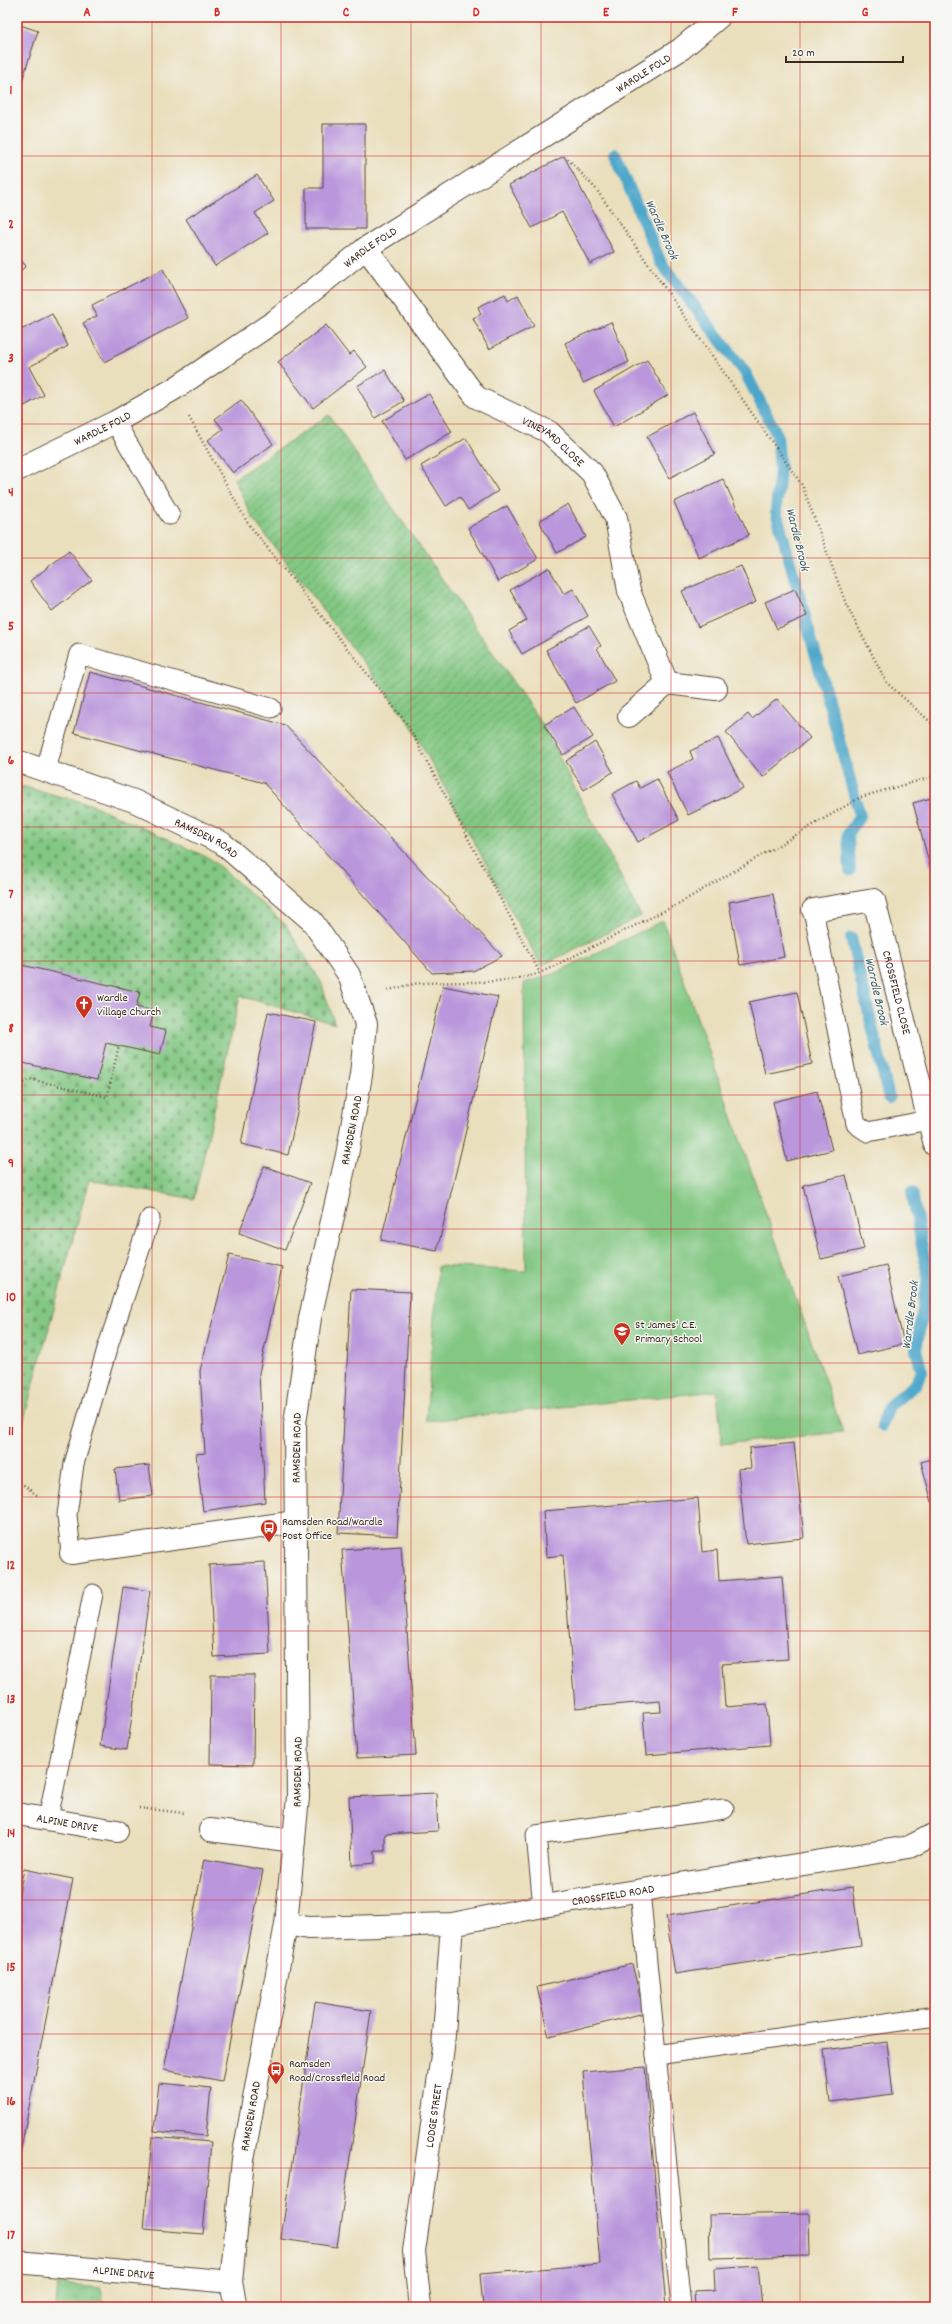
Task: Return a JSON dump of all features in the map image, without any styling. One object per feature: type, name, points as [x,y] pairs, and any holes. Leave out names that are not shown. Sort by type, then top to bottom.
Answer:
[{"type":"street","name":"WARDLE FOLD","points":[[17,470],[115,422],[174,389],[275,321],[366,248],[681,49],[719,17]]},
{"type":"street","name":"VINEYARD CLOSE","points":[[366,248],[476,397],[549,432],[592,473],[616,518],[629,591],[668,683]]},
{"type":"street","points":[[629,716],[668,683],[716,689]]},
{"type":"street","name":"RAMSDEN ROAD","points":[[17,761],[45,772],[134,801],[222,843],[312,921],[349,974],[366,1024],[361,1075],[347,1155],[310,1318],[295,1423],[298,1797],[286,1924],[243,2159],[231,2282],[236,2307]]},
{"type":"street","name":"CROSSFIELD CLOSE","points":[[813,910],[874,900],[935,1145]]},
{"type":"street","points":[[71,1553],[296,1522]]},
{"type":"street","name":"ALPINE DRIVE","points":[[17,1814],[117,1831]]},
{"type":"street","points":[[210,1830],[294,1841]]},
{"type":"street","name":"CROSSFIELD ROAD","points":[[286,1924],[308,1928],[452,1924],[543,1906],[909,1847],[935,1834]]},
{"type":"street","name":"LODGE STREET","points":[[420,2307],[414,2251],[443,2048],[452,1924]]},
{"type":"street","name":"ALPINE DRIVE","points":[[17,2262],[231,2282]]},
{"type":"lane","points":[[115,422],[170,515]]},
{"type":"lane","points":[[45,772],[79,654],[271,708]]},
{"type":"lane","points":[[813,910],[856,1124],[868,1132],[928,1120]]},
{"type":"lane","points":[[71,1553],[67,1515],[74,1464],[107,1349],[150,1219]]},
{"type":"lane","points":[[48,1819],[94,1594]]},
{"type":"lane","points":[[543,1906],[536,1835],[724,1809]]},
{"type":"lane","points":[[640,1891],[681,2307]]},
{"type":"lane","points":[[656,2055],[930,2016]]},
{"type":"path","points":[[546,135],[596,189],[802,485],[846,604],[887,683],[935,726]]},
{"type":"path","points":[[174,389],[247,522],[407,724],[540,973]]},
{"type":"path","points":[[397,989],[422,983],[484,982],[525,978],[540,973],[678,904],[861,798],[935,776]]},
{"type":"path","points":[[17,1087],[30,1079],[107,1097],[119,1045]]},
{"type":"path","points":[[117,1831],[137,1808],[190,1814],[210,1830]]},
{"type":"green space","points":[[329,415],[542,724],[641,916],[541,966],[409,722],[253,519],[234,479]]},
{"type":"green space","points":[[17,785],[93,805],[211,859],[285,924],[321,982],[335,1024],[240,996],[194,1199],[89,1180],[17,1445]]},
{"type":"green space","points":[[663,921],[843,1432],[722,1444],[717,1391],[426,1421],[438,1266],[526,1271],[524,983],[553,974]]},
{"type":"green space","points":[[58,2284],[101,2288],[104,2307],[56,2307]]},
{"type":"building","points":[[17,24],[38,31],[17,96]]},
{"type":"building","points":[[323,124],[365,124],[365,229],[306,229],[306,188],[323,188]]},
{"type":"building","points":[[564,156],[614,252],[590,264],[562,212],[532,228],[509,185]]},
{"type":"building","points":[[257,175],[274,201],[255,213],[268,233],[215,266],[186,219]]},
{"type":"building","points":[[17,256],[26,266],[17,274]]},
{"type":"building","points":[[163,269],[188,318],[104,362],[83,323],[97,316],[92,305]]},
{"type":"building","points":[[505,294],[508,301],[518,295],[534,326],[489,349],[473,318],[481,314],[478,307]]},
{"type":"building","points":[[52,314],[68,346],[29,367],[44,395],[17,410],[17,332]]},
{"type":"building","points":[[611,322],[629,362],[583,383],[565,343]]},
{"type":"building","points":[[326,325],[349,355],[354,351],[367,367],[313,408],[278,362]]},
{"type":"building","points":[[647,360],[668,395],[614,427],[594,391]]},
{"type":"building","points":[[385,370],[404,401],[375,418],[357,386]]},
{"type":"building","points":[[429,394],[452,432],[405,460],[382,421]]},
{"type":"building","points":[[241,400],[273,444],[233,473],[208,440],[223,429],[215,419]]},
{"type":"building","points":[[693,412],[715,454],[669,478],[647,437]]},
{"type":"building","points":[[466,438],[498,491],[468,510],[460,497],[446,506],[421,466]]},
{"type":"building","points":[[723,479],[749,535],[699,558],[674,502]]},
{"type":"building","points":[[568,504],[586,537],[557,553],[539,521]]},
{"type":"building","points":[[507,506],[538,559],[498,582],[468,528]]},
{"type":"building","points":[[69,551],[92,580],[52,611],[30,581]]},
{"type":"building","points":[[741,566],[756,602],[698,627],[682,591]]},
{"type":"building","points":[[549,568],[564,594],[573,589],[588,616],[522,654],[509,631],[527,620],[510,590]]},
{"type":"building","points":[[795,589],[807,616],[777,629],[765,602]]},
{"type":"building","points":[[589,626],[601,646],[597,648],[615,681],[576,703],[546,650]]},
{"type":"building","points":[[90,672],[285,725],[502,956],[473,971],[432,973],[264,783],[74,733]]},
{"type":"building","points":[[777,699],[810,738],[763,777],[726,732],[748,714],[752,719]]},
{"type":"building","points":[[574,707],[593,737],[563,755],[544,725]]},
{"type":"building","points":[[718,738],[743,788],[688,815],[667,772],[693,759],[690,751]]},
{"type":"building","points":[[595,742],[613,772],[584,790],[566,761]]},
{"type":"building","points":[[657,779],[679,820],[638,842],[612,794],[636,781],[640,788]]},
{"type":"building","points":[[935,797],[935,865],[930,866],[913,803]]},
{"type":"building","points":[[773,894],[784,957],[740,965],[729,902]]},
{"type":"building","name":"Wardle Village Church","points":[[17,964],[140,992],[136,1007],[154,1011],[150,1027],[166,1031],[160,1055],[106,1043],[97,1080],[23,1063],[17,1084]]},
{"type":"building","points":[[443,986],[498,997],[437,1251],[381,1240]]},
{"type":"building","points":[[797,992],[812,1064],[765,1074],[749,1002]]},
{"type":"building","points":[[268,1012],[316,1022],[288,1155],[241,1144]]},
{"type":"building","points":[[817,1091],[832,1150],[787,1161],[773,1102]]},
{"type":"building","points":[[264,1166],[310,1183],[285,1250],[239,1233]]},
{"type":"building","points":[[846,1175],[864,1249],[821,1259],[803,1185]]},
{"type":"building","points":[[229,1255],[282,1267],[259,1373],[265,1502],[203,1511],[196,1454],[205,1453],[200,1371]]},
{"type":"building","points":[[886,1265],[904,1344],[857,1355],[838,1276]]},
{"type":"building","points":[[351,1289],[410,1292],[397,1536],[338,1533]]},
{"type":"building","points":[[794,1443],[804,1538],[746,1544],[738,1469],[751,1468],[749,1448]]},
{"type":"building","points":[[935,1458],[935,1513],[921,1462]]},
{"type":"building","points":[[149,1465],[153,1496],[119,1500],[115,1469]]},
{"type":"building","points":[[698,1498],[702,1552],[717,1550],[719,1581],[782,1576],[788,1659],[722,1664],[725,1707],[767,1704],[770,1745],[646,1755],[643,1713],[661,1712],[660,1701],[575,1708],[563,1555],[546,1557],[543,1511]]},
{"type":"building","points":[[401,1546],[416,1755],[357,1758],[342,1550]]},
{"type":"building","points":[[265,1562],[270,1654],[214,1657],[209,1565]]},
{"type":"building","points":[[123,1587],[150,1591],[127,1750],[100,1746]]},
{"type":"building","points":[[211,1675],[254,1675],[253,1765],[210,1764]]},
{"type":"building","points":[[436,1793],[438,1831],[385,1834],[385,1851],[375,1851],[375,1863],[352,1865],[349,1797]]},
{"type":"building","points":[[204,1859],[263,1870],[222,2081],[164,2070]]},
{"type":"building","points":[[24,1869],[73,1879],[18,2164],[17,1904]]},
{"type":"building","points":[[852,1887],[861,1945],[675,1974],[666,1916]]},
{"type":"building","points":[[632,1964],[644,2013],[549,2037],[537,1987]]},
{"type":"building","points":[[315,2002],[371,2011],[337,2247],[281,2239]]},
{"type":"building","points":[[887,2042],[893,2094],[830,2102],[824,2050]]},
{"type":"building","points":[[645,2067],[666,2307],[483,2307],[480,2274],[600,2264],[583,2072]]},
{"type":"building","points":[[159,2083],[211,2088],[206,2136],[154,2131]]},
{"type":"building","points":[[152,2137],[211,2142],[203,2234],[144,2229]]},
{"type":"building","points":[[809,2213],[810,2256],[710,2258],[709,2215]]},
{"type":"building","points":[[758,2266],[762,2307],[695,2307],[694,2291],[715,2290],[714,2269]]},
{"type":"waterway","name":"Wardle Brook","points":[[615,154],[661,263],[745,372],[777,435],[780,468],[776,511],[860,816],[848,834],[850,870]]},
{"type":"waterway","name":"Warrdle Brook","points":[[851,938],[889,1098]]},
{"type":"waterway","name":"Warrdle Brook","points":[[882,1426],[889,1406],[915,1385],[922,1372],[916,1350],[928,1279],[912,1192]]},
{"type":"place","name":"Wardle Village Church","points":[[84,1019]]},
{"type":"place","name":"St James' C.E. Primary School","points":[[622,1346]]},
{"type":"place","name":"Ramsden Road/Wardle Post Office","points":[[269,1543]]},
{"type":"place","name":"Ramsden Road/Crossfield Road","points":[[276,2085]]}]
